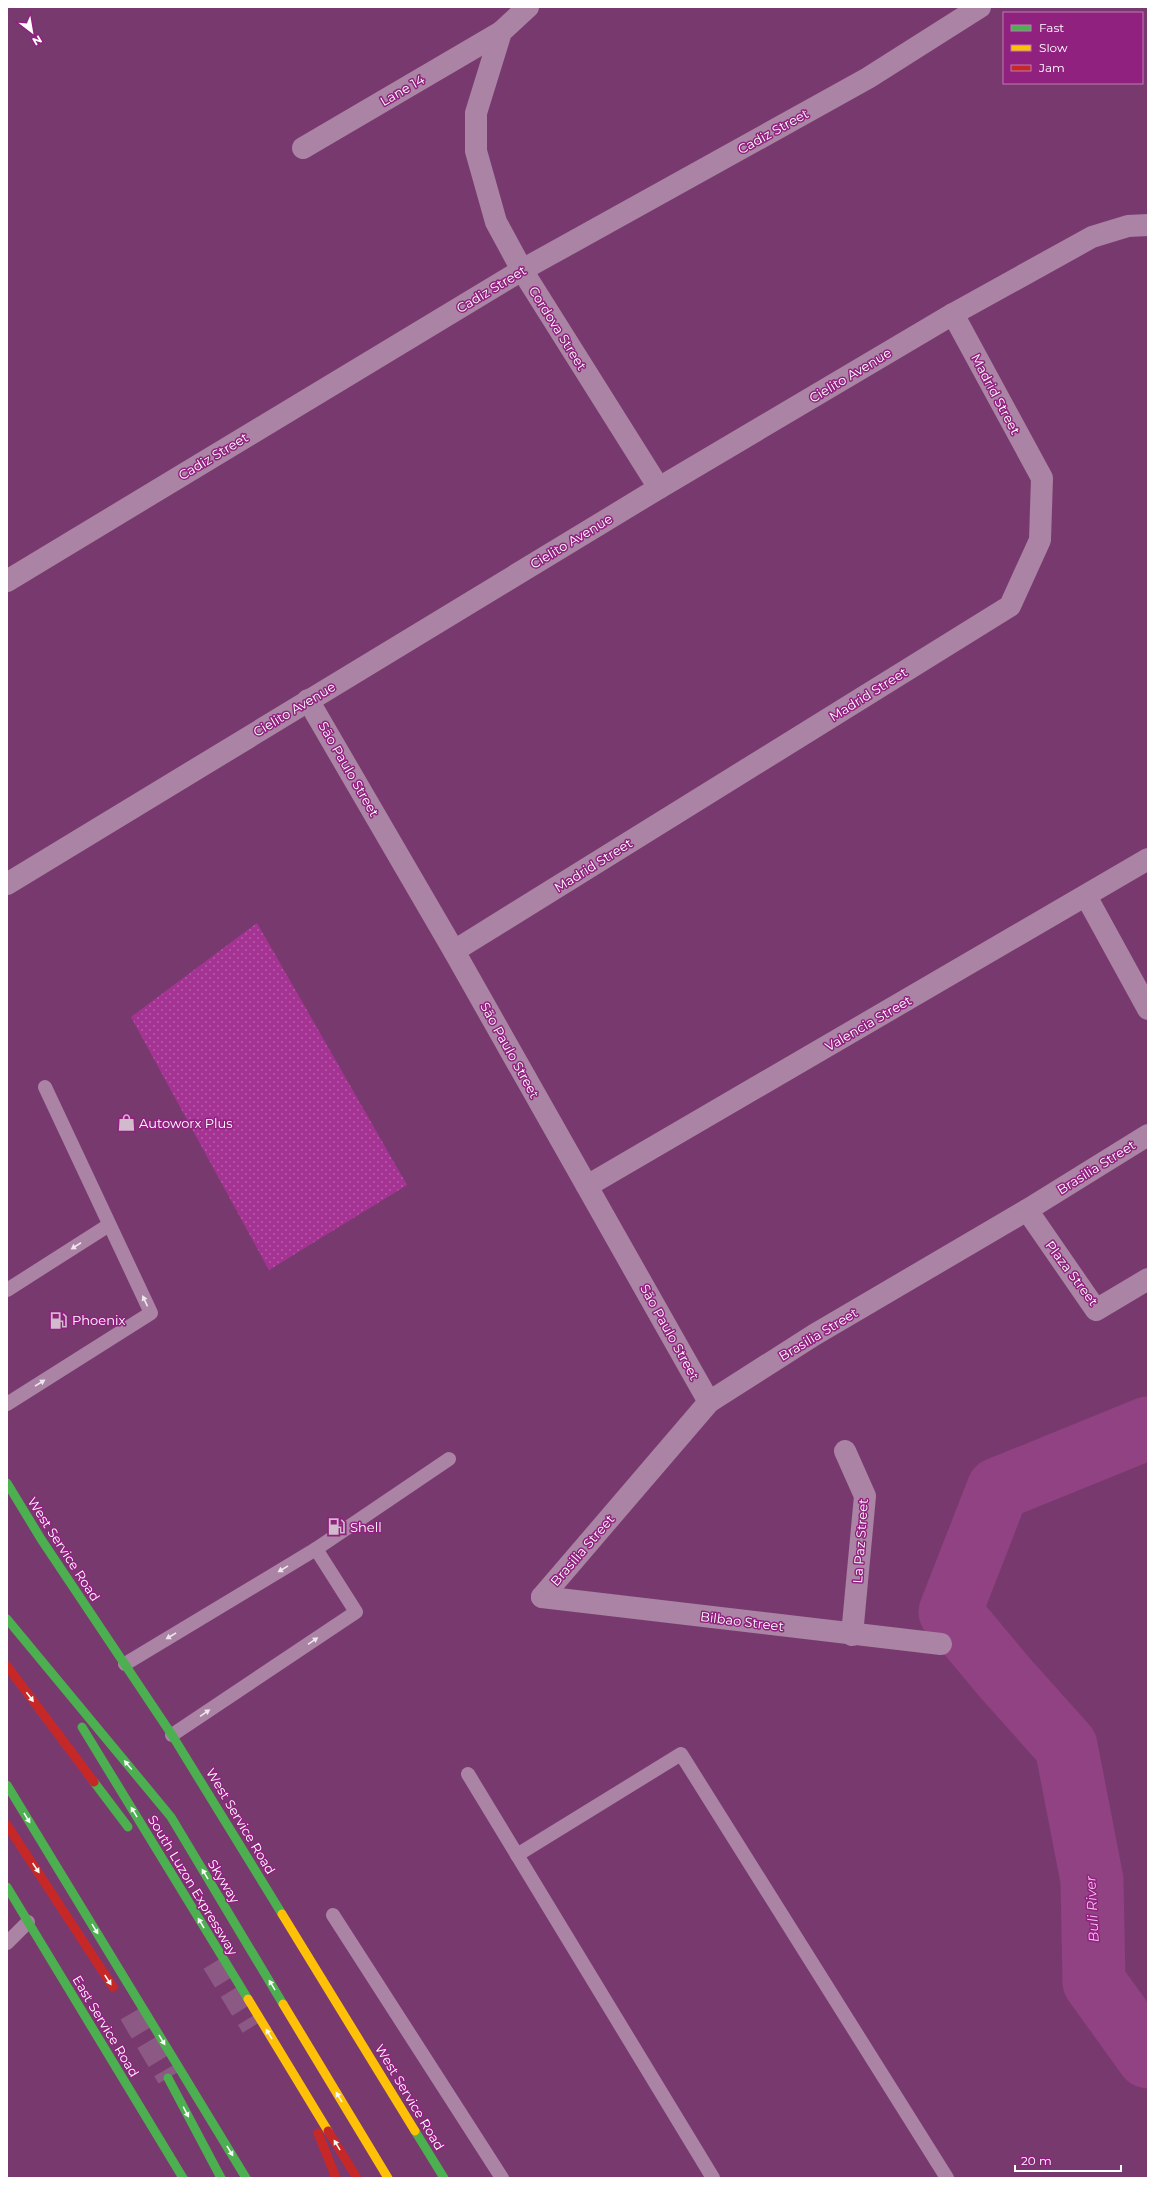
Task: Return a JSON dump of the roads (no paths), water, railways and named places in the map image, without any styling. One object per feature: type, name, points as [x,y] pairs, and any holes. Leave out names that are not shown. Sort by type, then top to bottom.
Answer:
[{"type":"main road","name":"West Service Road","points":[[7,1483],[41,1539],[172,1735],[444,2178]]},
{"type":"main road","name":"South Luzon Expressway","points":[[9,1615],[357,2178]]},
{"type":"main road","name":"Skyway","points":[[9,1615],[171,1817],[388,2178]]},
{"type":"main road","points":[[7,1666],[136,1838]]},
{"type":"main road","points":[[7,1785],[246,2178]]},
{"type":"main road","points":[[7,1825],[117,1994]]},
{"type":"main road","name":"East Service Road","points":[[7,1887],[182,2178]]},
{"type":"main road","points":[[168,2078],[221,2178]]},
{"type":"main road","points":[[286,2081],[316,2128],[336,2178]]},
{"type":"street","points":[[501,32],[528,7]]},
{"type":"street","name":"Cadiz Street","points":[[7,581],[522,270],[868,78],[980,7]]},
{"type":"street","name":"Lane 14","points":[[303,148],[501,32]]},
{"type":"street","name":"Cordova Street","points":[[501,32],[476,113],[476,151],[496,222],[522,270],[659,488]]},
{"type":"street","name":"Cielito Avenue","points":[[7,884],[659,488],[953,314],[1092,238],[1128,226],[1148,225]]},
{"type":"street","name":"Madrid Street","points":[[454,951],[1010,606],[1040,540],[1042,478],[953,314]]},
{"type":"street","name":"São Paulo Street","points":[[308,700],[454,951],[709,1402]]},
{"type":"street","name":"Valencia Street","points":[[587,1186],[1086,896],[1148,858]]},
{"type":"street","points":[[1086,896],[1148,1009]]},
{"type":"street","name":"Brasilia Street","points":[[542,1597],[709,1402],[814,1335],[1027,1210],[1148,1135]]},
{"type":"street","name":"Plaza Street","points":[[1027,1210],[1096,1310],[1148,1279]]},
{"type":"street","name":"La Paz Street","points":[[845,1451],[864,1496],[852,1634]]},
{"type":"street","name":"Bilbao Street","points":[[542,1597],[941,1644]]},
{"type":"lane","points":[[7,1404],[151,1312],[45,1087]]},
{"type":"lane","points":[[7,1290],[109,1225]]},
{"type":"lane","points":[[125,1664],[316,1549],[449,1458]]},
{"type":"lane","points":[[172,1735],[356,1612],[316,1549]]},
{"type":"lane","points":[[517,1855],[681,1754],[947,2178]]},
{"type":"lane","points":[[468,1774],[712,2178]]},
{"type":"lane","points":[[333,1915],[502,2178]]},
{"type":"lane","points":[[7,1943],[28,1922]]},
{"type":"waterway","name":"Buli River","points":[[1148,1428],[998,1489],[950,1612],[1006,1679],[1066,1746],[1092,1880],[1094,1982],[1148,2057]]},
{"type":"tunnel","points":[[213,1963],[252,2027]]},
{"type":"tunnel","points":[[130,2014],[168,2078]]},
{"type":"place","name":"Autoworx Plus","points":[[126,1123]]},
{"type":"place","name":"Phoenix","points":[[59,1320]]},
{"type":"place","name":"Shell","points":[[337,1527]]}]
